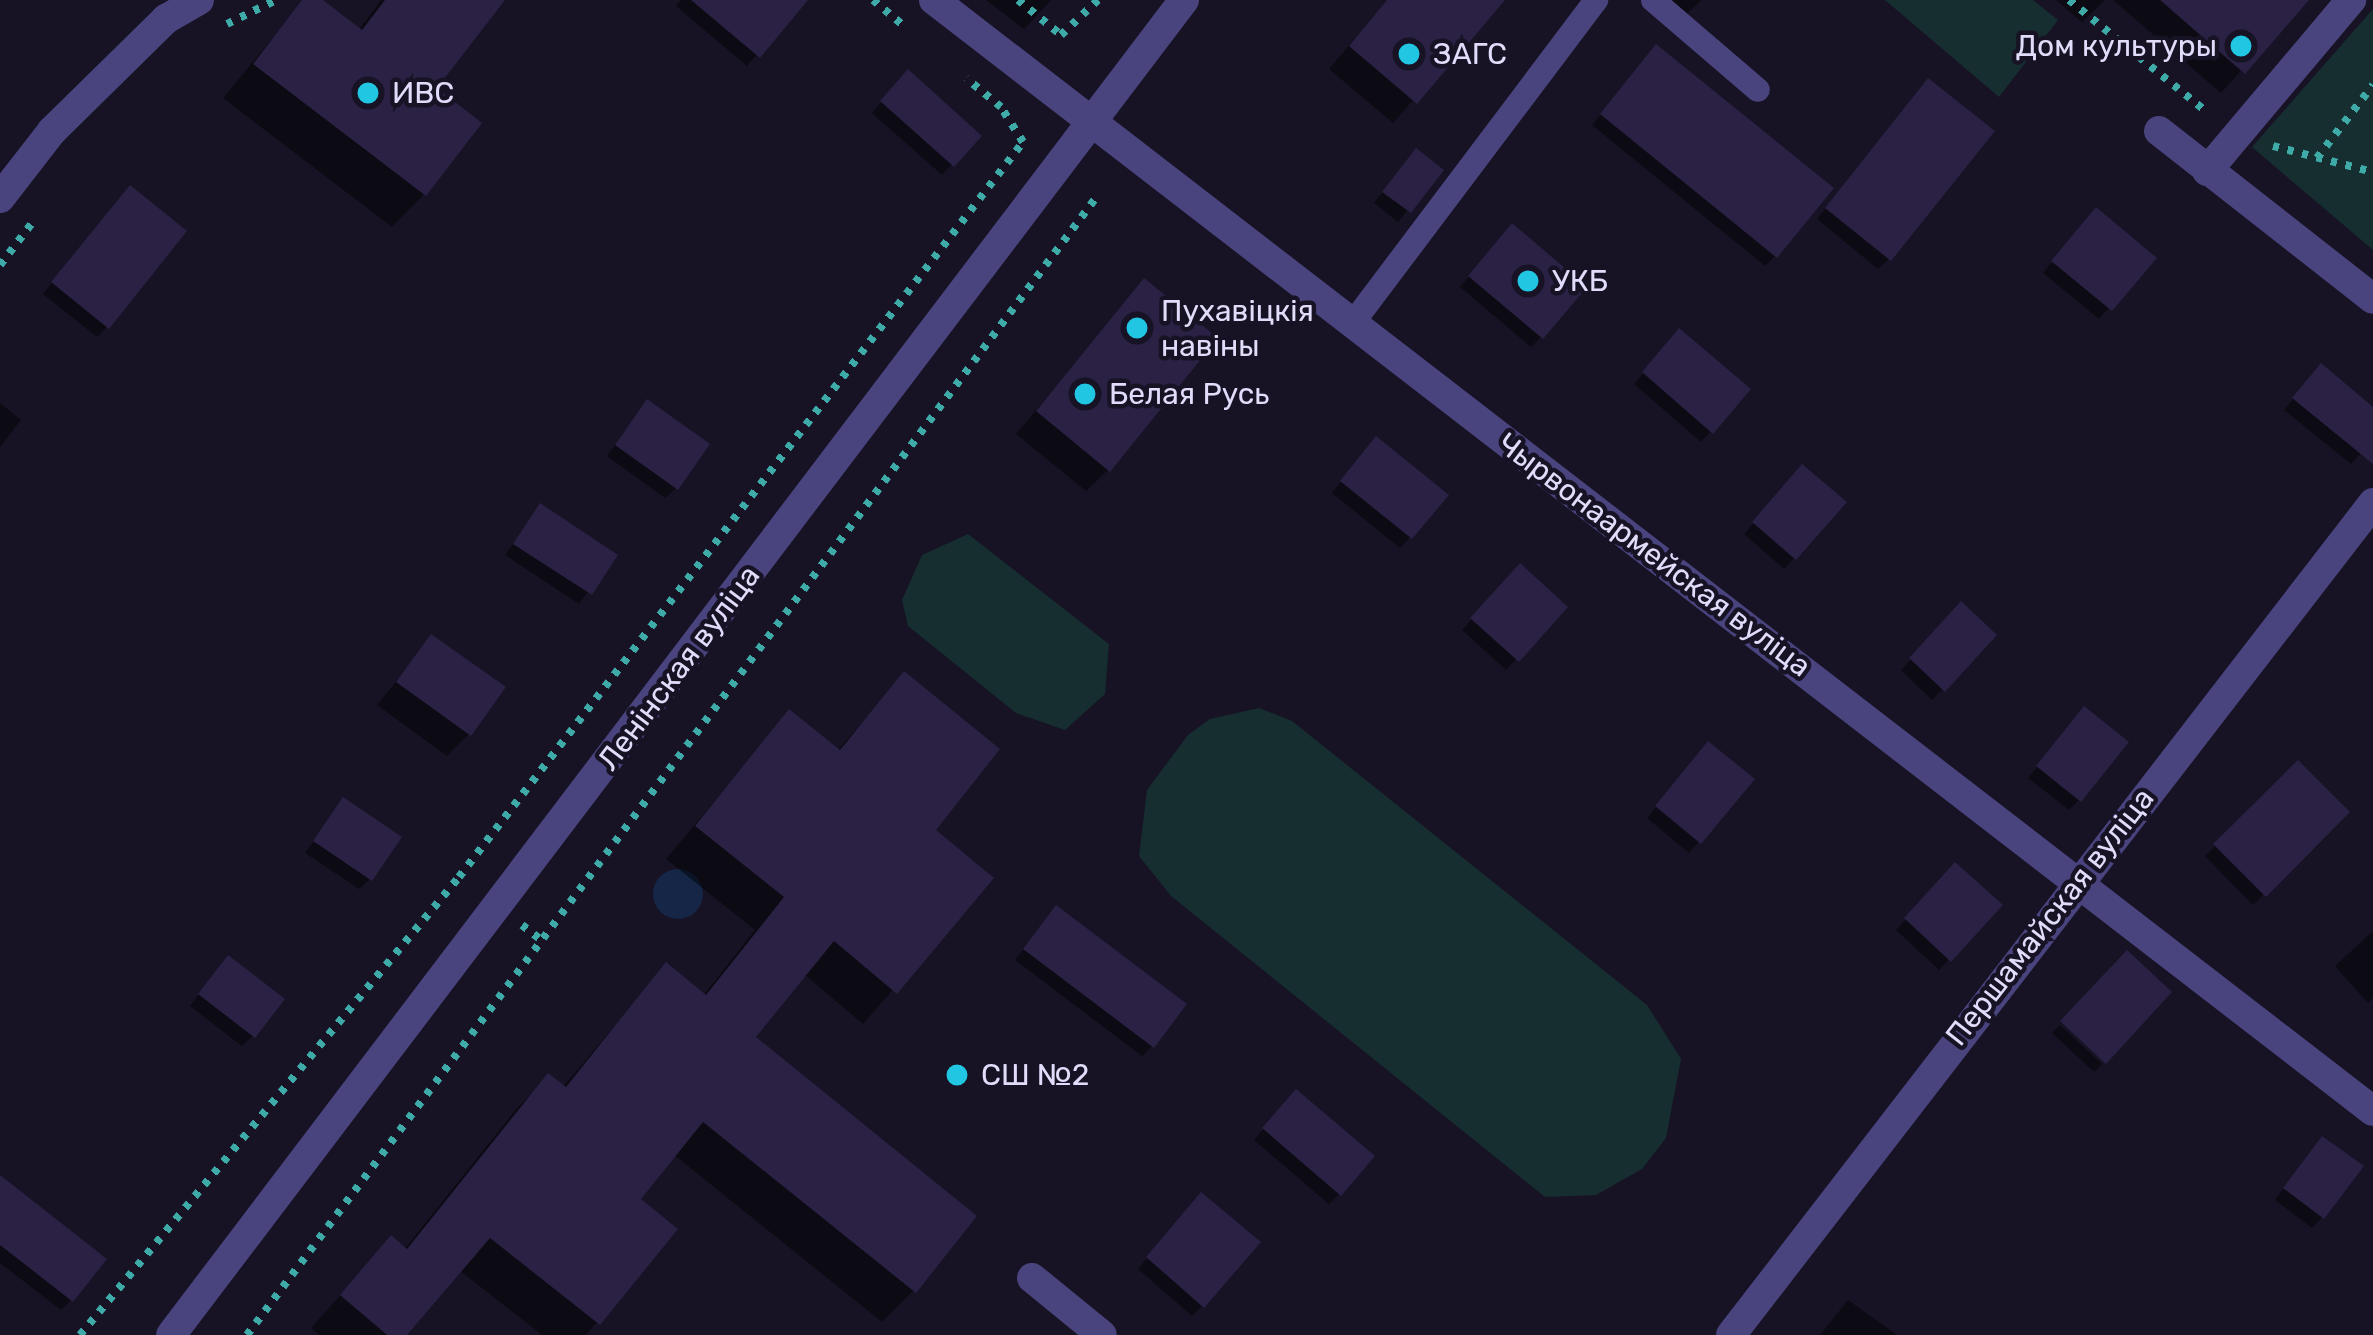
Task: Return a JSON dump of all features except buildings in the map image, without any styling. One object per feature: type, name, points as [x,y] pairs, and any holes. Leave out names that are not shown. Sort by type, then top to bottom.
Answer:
[{"type":"street","points":[[0,198],[68,115],[166,19],[199,0]]},
{"type":"street","name":"Чырвонаармейская вуліца","points":[[934,0],[2078,878],[2373,1111]]},
{"type":"street","name":"Ленінская вуліца","points":[[171,1335],[1184,0]]},
{"type":"street","points":[[2207,170],[2351,0]]},
{"type":"street","points":[[2159,131],[2373,299]]},
{"type":"street","name":"Першамайская вуліца","points":[[1731,1335],[2078,878],[2373,503]]},
{"type":"street","points":[[1032,1278],[1102,1335]]},
{"type":"lane","points":[[1352,324],[1596,0]]},
{"type":"lane","points":[[1653,0],[1758,90]]},
{"type":"path","points":[[873,0],[910,31]]},
{"type":"path","points":[[1018,0],[1061,35],[1098,0]]},
{"type":"path","points":[[2068,0],[2236,136],[2373,172]]},
{"type":"path","points":[[80,1335],[459,877],[1023,142],[1001,107],[946,61]]},
{"type":"path","points":[[2317,158],[2373,85]]},
{"type":"path","points":[[247,1335],[1098,195]]},
{"type":"green space","points":[[1885,0],[2033,0],[2058,20],[1999,97]]},
{"type":"green space","points":[[2373,9],[2373,250],[2252,147]]},
{"type":"green space","points":[[968,534],[1109,644],[1105,694],[1065,730],[1016,713],[908,626],[902,600],[922,555]]},
{"type":"green space","points":[[1259,708],[1292,721],[1647,1005],[1681,1059],[1666,1138],[1642,1169],[1596,1195],[1545,1197],[1171,896],[1139,856],[1147,790],[1188,735],[1210,719]]},
{"type":"water","points":[[678,869],[696,876],[703,894],[696,912],[678,919],[660,912],[653,894],[660,876]]},
{"type":"place","name":"Дом культуры","points":[[2241,46]]},
{"type":"place","name":"ЗАГС","points":[[1409,54]]},
{"type":"place","name":"ИВС","points":[[368,93]]},
{"type":"place","name":"УКБ","points":[[1528,281]]},
{"type":"place","name":"Пухавіцкія навіны","points":[[1137,328]]},
{"type":"place","name":"Белая Русь","points":[[1085,394]]},
{"type":"place","name":"СШ №2","points":[[957,1075]]}]
